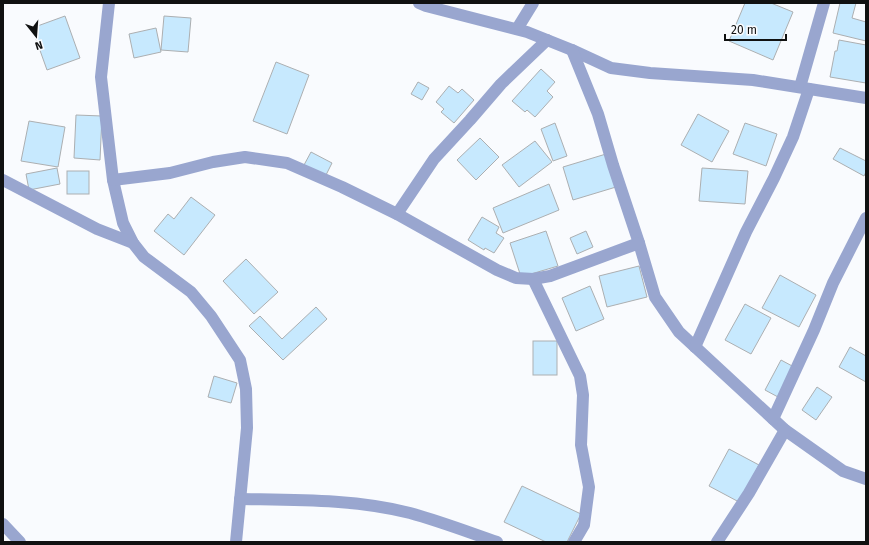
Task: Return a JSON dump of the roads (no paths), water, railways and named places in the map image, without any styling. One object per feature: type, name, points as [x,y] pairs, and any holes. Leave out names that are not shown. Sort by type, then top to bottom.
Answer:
[{"type":"street","points":[[109,3],[101,77],[113,180],[123,223],[133,243],[144,257],[191,292],[211,316],[240,360],[246,390],[247,428],[236,542]]},
{"type":"street","points":[[419,3],[517,29],[548,40],[611,68],[624,71],[753,80],[866,98]]},
{"type":"street","points":[[517,29],[533,3]]},
{"type":"street","points":[[695,347],[746,232],[793,137],[824,3]]},
{"type":"street","points":[[397,214],[434,159],[501,84],[548,40]]},
{"type":"street","points":[[572,50],[598,114],[655,297],[679,332],[785,430],[843,471],[866,480]]},
{"type":"street","points":[[113,180],[170,173],[213,162],[245,157],[287,163],[342,187],[397,214],[497,270],[516,278],[533,280],[550,276],[639,243]]},
{"type":"street","points":[[3,180],[98,229],[133,243]]},
{"type":"street","points":[[773,419],[814,330],[833,283],[866,218]]},
{"type":"street","points":[[533,280],[580,376],[583,395],[581,445],[589,487],[584,525],[574,542]]},
{"type":"street","points":[[717,542],[749,492],[785,430]]},
{"type":"street","points":[[240,499],[322,501],[368,506],[409,513],[497,542]]},
{"type":"street","points":[[3,524],[20,542]]}]
